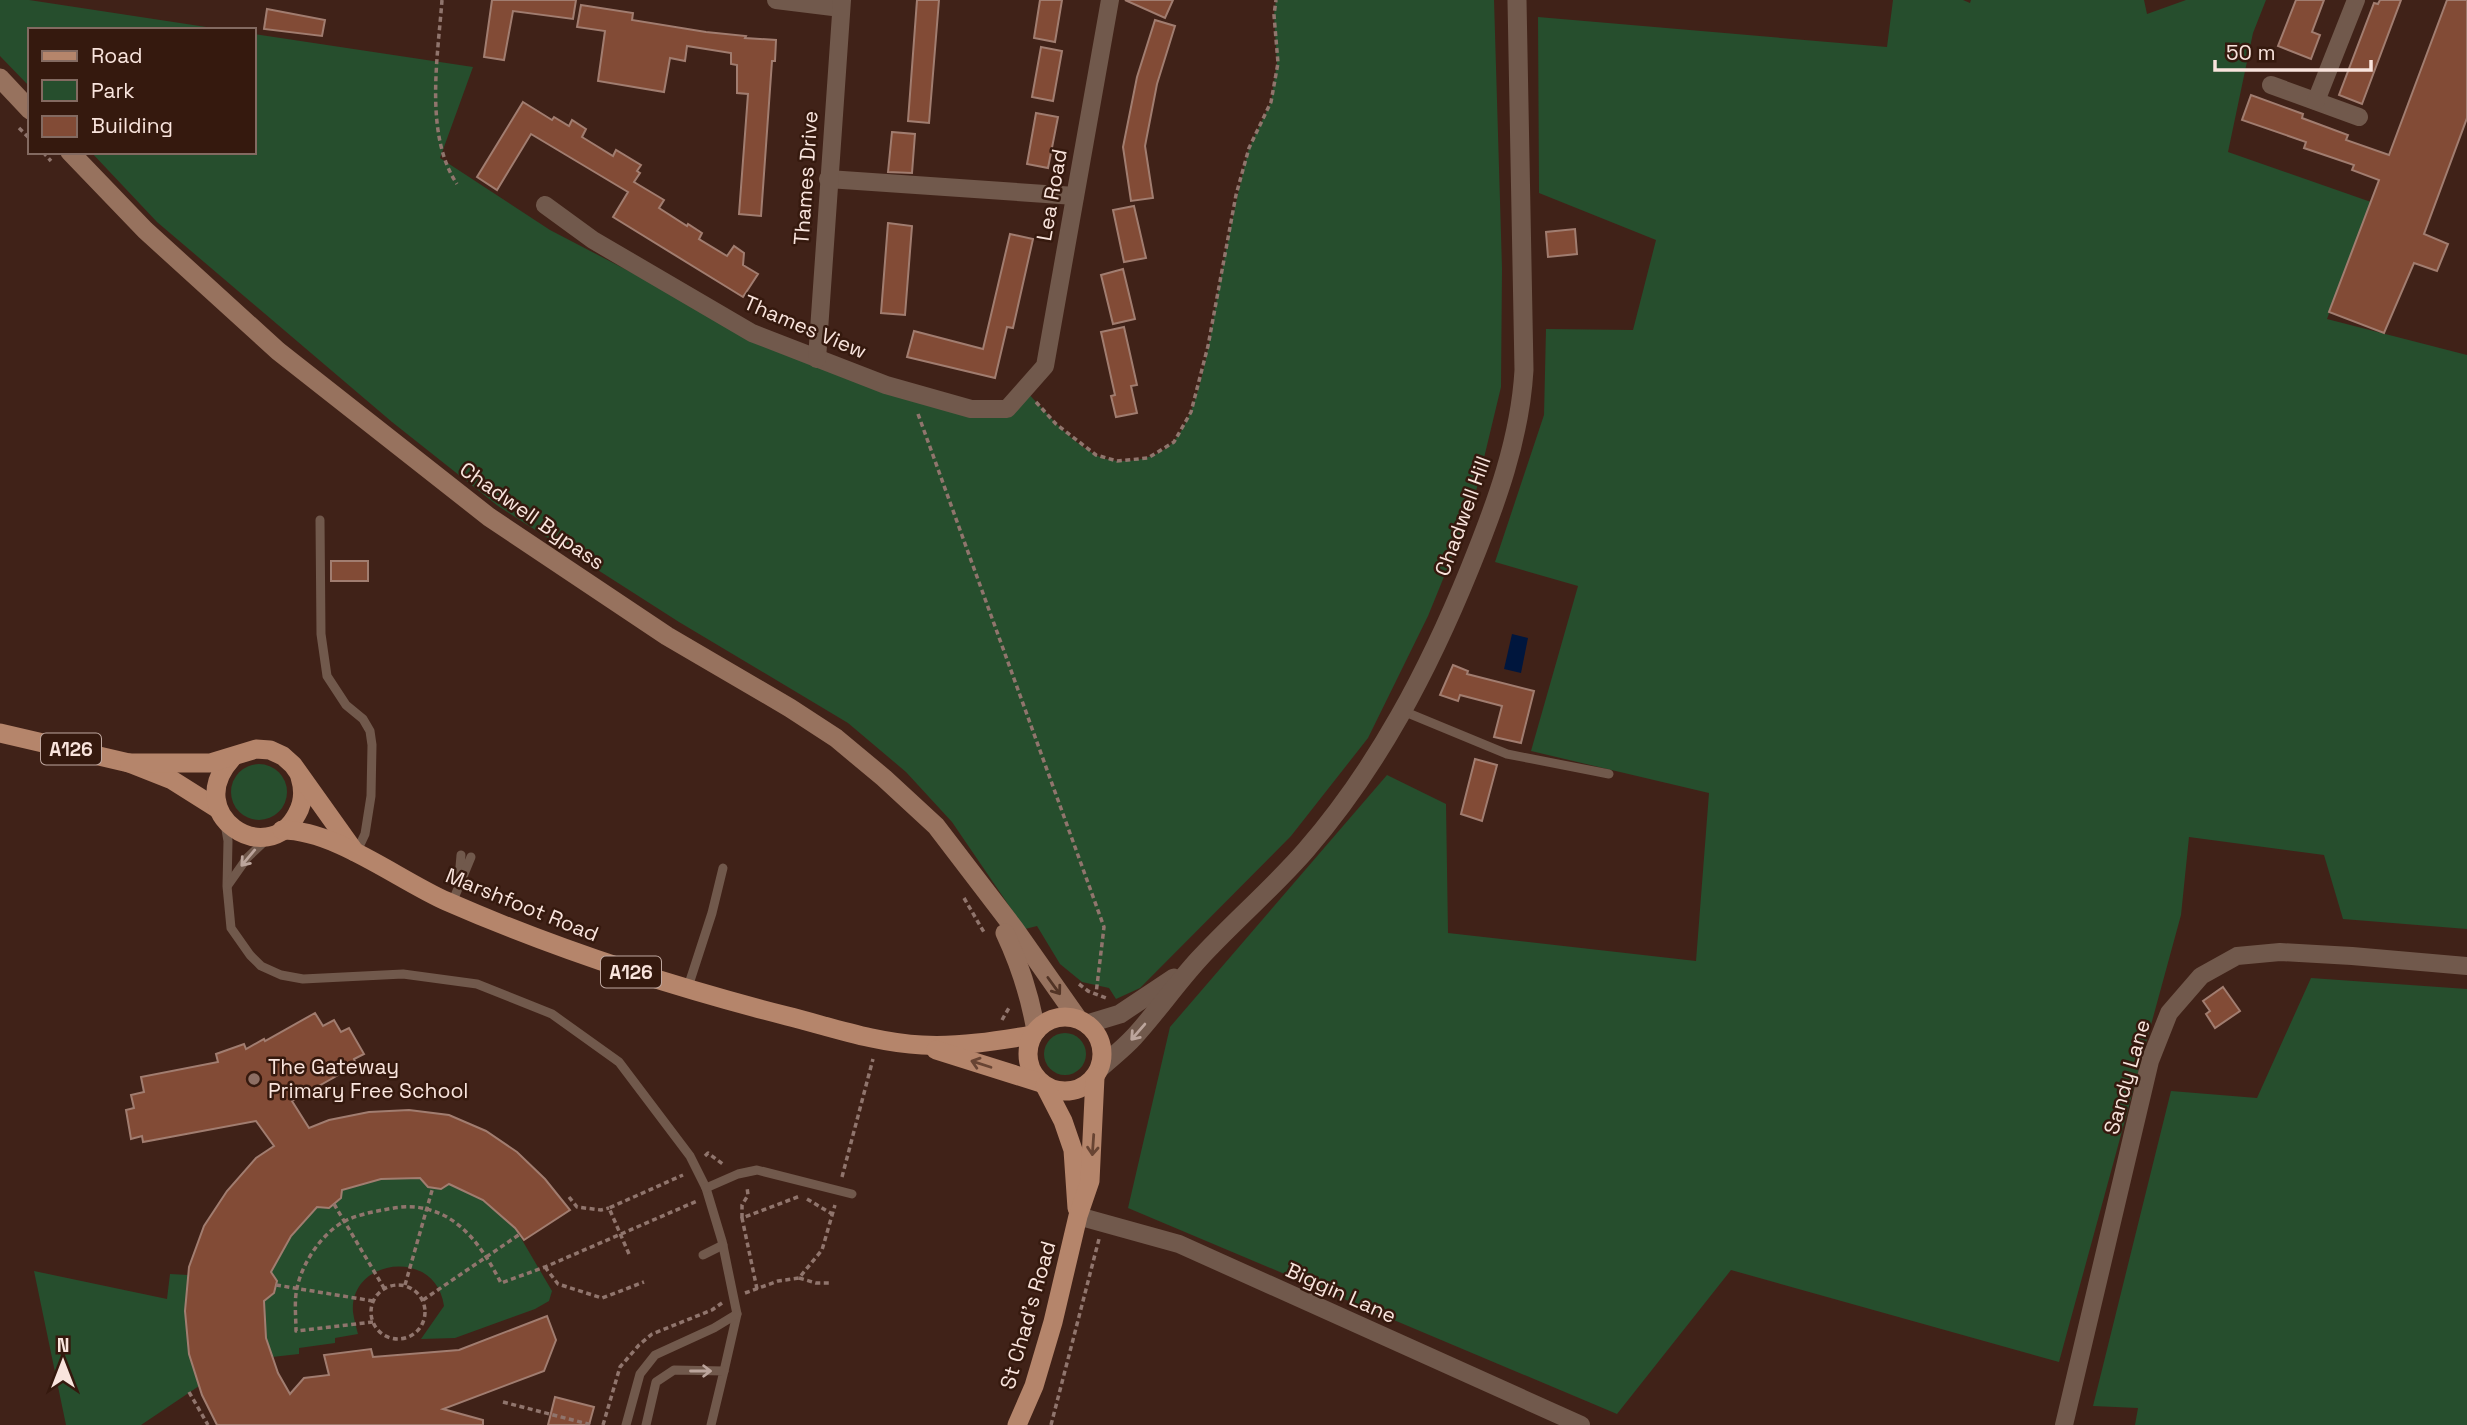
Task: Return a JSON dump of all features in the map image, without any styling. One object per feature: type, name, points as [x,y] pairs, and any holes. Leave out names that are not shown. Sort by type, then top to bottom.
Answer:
[{"type":"main road","points":[[0,78],[28,108]]},
{"type":"main road","name":"Chadwell Bypass","points":[[72,154],[145,230],[278,351],[489,517],[667,636],[790,708],[846,746],[884,778],[936,826],[1082,1021]]},
{"type":"main road","name":"Marshfoot Road","points":[[0,733],[129,763],[173,780],[221,815],[234,830],[251,836],[279,832],[312,833],[393,874],[456,895],[574,953],[687,990],[862,1035],[922,1045],[1043,1084]]},
{"type":"main road","name":"Marshfoot Road","points":[[129,763],[210,763],[256,748],[270,750],[293,765],[356,853]]},
{"type":"main road","points":[[221,815],[215,794],[216,781],[232,758]]},
{"type":"main road","points":[[279,832],[295,819],[303,796],[299,775],[293,765]]},
{"type":"main road","name":"Chadwell Bypass","points":[[986,891],[1019,962],[1031,1001],[1034,1033]]},
{"type":"main road","points":[[1058,1018],[1082,1021],[1094,1031],[1102,1047],[1097,1073],[1083,1087],[1071,1091],[1056,1090],[1043,1084],[1035,1077],[1028,1061],[1029,1044],[1034,1033],[1047,1022],[1058,1018]]},
{"type":"main road","name":"Marshfoot Road","points":[[922,1045],[984,1043],[1034,1033]]},
{"type":"main road","name":"St Chad's Road","points":[[1017,1425],[1042,1360],[1078,1216],[1090,1181],[1097,1073]]},
{"type":"main road","name":"St Chad's Road","points":[[1043,1084],[1063,1121],[1073,1150],[1078,1216]]},
{"type":"street","points":[[776,0],[841,4]]},
{"type":"street","name":"Lea Road","points":[[1024,390],[1045,366],[1110,0]]},
{"type":"street","name":"Chadwell Hill","points":[[1097,1073],[1133,1038],[1197,960],[1306,850],[1348,798],[1403,711],[1449,619],[1488,523],[1507,469],[1522,394],[1523,271],[1517,0]]},
{"type":"street","points":[[2316,101],[2357,0]]},
{"type":"street","name":"Thames Drive","points":[[817,359],[841,4]]},
{"type":"street","points":[[2271,85],[2359,117]]},
{"type":"street","points":[[828,179],[1075,196]]},
{"type":"street","name":"Thames View","points":[[545,205],[593,240],[740,326],[817,359],[971,409],[1007,409],[1024,390]]},
{"type":"street","name":"Sandy Lane","points":[[2064,1425],[2150,1061],[2169,1013],[2200,976],[2237,956],[2280,952],[2467,966]]},
{"type":"street","name":"Chadwell Hill","points":[[1082,1021],[1120,1014],[1197,960]]},
{"type":"street","name":"Biggin Lane","points":[[1078,1216],[1179,1244],[1553,1419],[1581,1425]]},
{"type":"lane","points":[[320,520],[321,634],[327,676],[346,705],[363,719],[370,731],[372,745],[371,796],[365,834],[356,853]]},
{"type":"lane","points":[[1403,711],[1507,754],[1609,775]]},
{"type":"lane","points":[[221,815],[228,841],[230,928],[261,966],[281,975],[303,979],[404,974],[477,984],[552,1014],[619,1062],[690,1156],[707,1192],[723,1245],[737,1314],[711,1425]]},
{"type":"lane","points":[[227,887],[260,845],[279,832]]},
{"type":"lane","points":[[456,895],[466,856]]},
{"type":"lane","points":[[687,990],[712,914],[723,868]]},
{"type":"lane","points":[[707,1192],[757,1170],[852,1195]]},
{"type":"lane","points":[[703,1255],[723,1245]]},
{"type":"lane","points":[[626,1425],[640,1374],[655,1355],[714,1328],[737,1314]]},
{"type":"lane","points":[[646,1425],[656,1382],[674,1370],[724,1371]]},
{"type":"path","points":[[443,0],[437,76],[438,131],[447,169],[457,184]]},
{"type":"path","points":[[1024,390],[1056,424],[1096,455],[1117,461],[1148,458],[1174,442],[1191,411],[1208,346],[1236,195],[1249,148],[1271,102],[1278,63],[1274,15],[1276,0]]},
{"type":"path","points":[[909,391],[1104,927],[1096,994],[1113,1002]]},
{"type":"path","points":[[994,1027],[1010,1009],[1011,1001]]},
{"type":"path","points":[[838,1191],[870,1071]]},
{"type":"path","points":[[569,1197],[577,1207],[601,1210],[682,1176],[708,1153],[727,1167],[742,1164],[748,1195],[742,1205],[741,1218],[757,1289]]},
{"type":"path","points":[[405,1285],[433,1187]]},
{"type":"path","points":[[373,1322],[296,1331],[297,1289],[312,1253],[325,1237],[344,1221],[401,1207],[427,1209],[477,1241],[501,1283],[621,1234],[707,1192]]},
{"type":"path","points":[[741,1218],[800,1196],[832,1214]]},
{"type":"path","points":[[334,1204],[384,1288]]},
{"type":"path","points":[[609,1208],[629,1254]]},
{"type":"path","points":[[423,1300],[520,1234]]},
{"type":"path","points":[[1051,1425],[1100,1236]]},
{"type":"path","points":[[545,1267],[558,1284],[602,1298],[644,1282]]},
{"type":"path","points":[[799,1278],[816,1283],[829,1283]]},
{"type":"path","points":[[276,1285],[373,1301]]},
{"type":"path","points":[[405,1285],[413,1288],[423,1300],[426,1308],[422,1325],[410,1337],[392,1339],[384,1335],[373,1322],[373,1301],[384,1288],[405,1285]]},
{"type":"path","points":[[189,1392],[208,1425]]},
{"type":"path","points":[[503,1402],[592,1425]]},
{"type":"green space","points":[[0,0],[29,0],[213,28],[28,28],[28,85],[0,56]]},
{"type":"green space","points":[[1276,0],[1494,0],[1502,268],[1501,387],[1472,508],[1428,616],[1368,738],[1291,836],[1140,988],[1116,999],[1109,988],[1082,982],[1060,964],[1037,926],[1025,929],[952,822],[906,772],[848,723],[679,622],[498,506],[392,422],[157,222],[93,154],[256,154],[256,34],[473,67],[440,158],[550,230],[669,292],[886,385],[1007,409],[1025,390],[1058,425],[1086,449],[1105,459],[1137,460],[1159,453],[1175,440],[1184,426],[1199,388],[1249,148],[1271,102],[1277,63],[1274,15]]},
{"type":"green space","points":[[1893,0],[1963,0],[1970,3],[1971,0],[2144,0],[2147,14],[2186,0],[2266,0],[2253,33],[2228,152],[2371,202],[2327,319],[2467,355],[2467,929],[2343,919],[2324,855],[2189,837],[2181,915],[2059,1362],[1731,1270],[1617,1414],[1128,1208],[1170,1027],[1387,775],[1446,804],[1448,933],[1696,961],[1709,793],[1531,751],[1578,586],[1495,562],[1544,415],[1546,329],[1633,330],[1656,240],[1539,193],[1538,17],[1887,47]]},
{"type":"green space","points":[[259,764],[274,769],[282,777],[287,792],[282,807],[274,815],[259,820],[244,815],[236,807],[231,792],[236,777],[244,769]]},
{"type":"green space","points":[[2311,978],[2467,989],[2467,1425],[2135,1425],[2138,1408],[2093,1406],[2171,1091],[2257,1098]]},
{"type":"green space","points":[[1065,1033],[1080,1039],[1086,1054],[1080,1069],[1065,1075],[1050,1069],[1044,1054],[1050,1039]]},
{"type":"green space","points":[[420,1178],[441,1189],[449,1184],[483,1200],[515,1228],[552,1291],[549,1301],[535,1309],[455,1338],[421,1339],[444,1306],[438,1287],[426,1274],[411,1268],[394,1267],[378,1271],[364,1280],[355,1294],[353,1312],[358,1334],[335,1338],[335,1343],[299,1348],[299,1354],[272,1357],[266,1338],[264,1301],[274,1293],[277,1281],[271,1272],[291,1236],[317,1207],[329,1208],[341,1198],[342,1190],[381,1179]]},
{"type":"green space","points":[[34,1271],[167,1299],[170,1274],[188,1275],[187,1331],[199,1386],[141,1425],[66,1425]]},
{"type":"water","points":[[1512,634],[1528,638],[1521,673],[1504,669]]},
{"type":"building","points":[[492,0],[576,0],[573,19],[513,11],[504,60],[484,57]]},
{"type":"building","points":[[917,0],[939,0],[929,123],[908,121]]},
{"type":"building","points":[[1040,0],[1062,0],[1055,42],[1034,38]]},
{"type":"building","points":[[1125,0],[1173,0],[1165,18]]},
{"type":"building","points":[[2296,0],[2324,0],[2312,32],[2320,35],[2311,59],[2278,46]]},
{"type":"building","points":[[2380,0],[2401,0],[2362,104],[2339,95],[2374,3],[2378,4]]},
{"type":"building","points":[[2447,0],[2467,0],[2467,118],[2424,234],[2448,244],[2437,271],[2414,263],[2384,333],[2329,312],[2379,180],[2352,170],[2354,165],[2304,148],[2306,142],[2242,120],[2251,95],[2303,114],[2302,118],[2348,135],[2346,140],[2389,155]]},
{"type":"building","points":[[581,5],[633,13],[632,20],[746,36],[745,38],[776,40],[775,61],[772,61],[761,216],[739,214],[748,94],[737,93],[737,65],[731,64],[731,53],[687,46],[685,61],[670,58],[664,92],[598,81],[605,31],[577,27]]},
{"type":"building","points":[[267,9],[325,20],[322,36],[264,29]]},
{"type":"building","points":[[1155,20],[1175,26],[1157,84],[1145,146],[1153,198],[1131,201],[1123,147],[1137,77]]},
{"type":"building","points":[[1041,47],[1062,51],[1053,101],[1032,97]]},
{"type":"building","points":[[523,102],[552,120],[554,117],[569,126],[572,120],[586,129],[582,137],[613,156],[616,150],[641,165],[637,171],[640,173],[634,182],[664,200],[659,208],[702,233],[699,239],[727,256],[734,246],[744,253],[743,265],[758,274],[743,297],[613,217],[628,192],[531,134],[497,190],[477,177]]},
{"type":"building","points":[[1036,113],[1058,117],[1048,168],[1027,164]]},
{"type":"building","points":[[892,132],[915,134],[912,173],[888,172]]},
{"type":"building","points":[[1134,206],[1146,258],[1124,262],[1113,210]]},
{"type":"building","points":[[888,223],[912,226],[905,315],[881,313]]},
{"type":"building","points":[[1575,229],[1577,254],[1548,257],[1546,232]]},
{"type":"building","points":[[1010,234],[1033,239],[1013,328],[1007,327],[995,378],[907,357],[914,331],[983,349]]},
{"type":"building","points":[[1123,269],[1135,319],[1113,324],[1101,275]]},
{"type":"building","points":[[1124,327],[1137,385],[1131,386],[1137,413],[1116,417],[1111,396],[1115,395],[1101,332]]},
{"type":"building","points":[[331,561],[368,561],[368,581],[331,581]]},
{"type":"building","points":[[1453,665],[1468,671],[1467,674],[1534,691],[1521,743],[1494,737],[1502,706],[1460,695],[1458,701],[1440,695]]},
{"type":"building","points":[[1475,759],[1497,765],[1482,821],[1461,814]]},
{"type":"building","points":[[2223,987],[2240,1011],[2215,1028],[2206,1014],[2210,1011],[2203,1001]]},
{"type":"building","points":[[315,1013],[323,1026],[334,1020],[341,1032],[349,1028],[364,1054],[354,1059],[356,1065],[292,1101],[309,1128],[329,1120],[369,1112],[409,1110],[449,1115],[486,1131],[517,1152],[545,1179],[570,1210],[524,1240],[515,1228],[483,1200],[449,1184],[441,1189],[428,1187],[420,1178],[381,1179],[342,1190],[341,1198],[329,1208],[317,1207],[291,1236],[271,1272],[277,1281],[274,1293],[264,1301],[266,1338],[278,1373],[290,1394],[304,1378],[329,1375],[324,1355],[371,1349],[373,1357],[459,1350],[547,1316],[556,1340],[544,1371],[443,1409],[483,1420],[483,1425],[217,1425],[202,1395],[189,1354],[185,1311],[189,1267],[204,1226],[227,1191],[256,1158],[274,1146],[256,1121],[143,1142],[142,1136],[131,1139],[126,1110],[134,1108],[131,1095],[144,1092],[141,1077],[218,1062],[216,1054],[244,1044],[246,1049]]},
{"type":"building","points":[[555,1397],[594,1407],[589,1425],[548,1425]]},
{"type":"place","name":"The Gateway Primary Free School","points":[[254,1079]]}]
